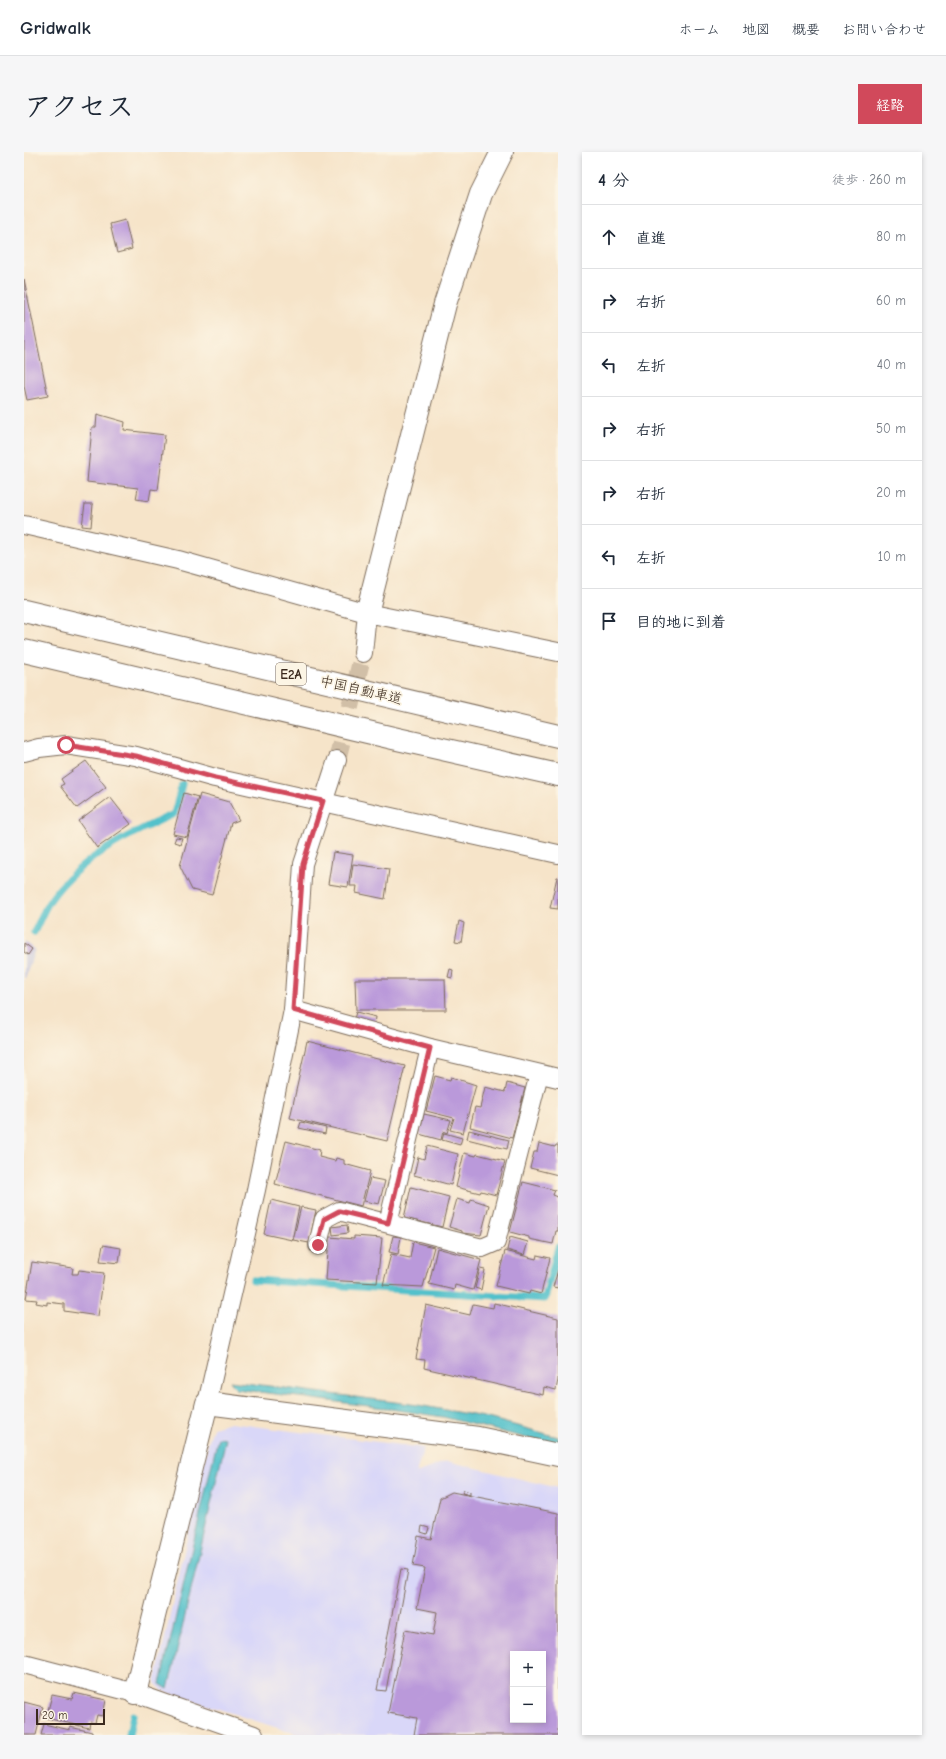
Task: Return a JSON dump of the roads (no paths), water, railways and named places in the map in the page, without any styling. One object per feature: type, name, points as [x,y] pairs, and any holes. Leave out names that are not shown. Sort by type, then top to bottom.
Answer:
[{"type":"main road","points":[[367,613],[445,304],[481,194],[502,152]]},
{"type":"main road","name":"中国自動車道","points":[[24,611],[558,736]]},
{"type":"main road","points":[[24,650],[393,738],[558,774]]},
{"type":"main road","points":[[135,1693],[207,1403],[478,1438],[558,1455]]},
{"type":"street","points":[[24,525],[178,560],[367,613],[558,652]]},
{"type":"street","points":[[363,654],[367,613]]},
{"type":"street","points":[[24,752],[39,748],[66,745],[136,756],[215,778],[558,854]]},
{"type":"street","points":[[207,1403],[256,1190],[293,1010],[303,864],[337,760]]},
{"type":"street","points":[[293,1010],[430,1048],[558,1078]]},
{"type":"street","points":[[388,1223],[430,1048]]},
{"type":"street","points":[[318,1245],[324,1219],[339,1211],[482,1248],[496,1242],[539,1074]]},
{"type":"street","points":[[24,1664],[135,1693],[254,1735]]},
{"type":"water","points":[[230,1381],[418,1405],[484,1417],[558,1437],[558,1446],[443,1417],[236,1389]]},
{"type":"water","points":[[218,1438],[226,1439],[168,1689],[160,1684]]},
{"type":"waterway","points":[[34,932],[51,899],[76,871],[91,859],[123,839],[174,814],[182,784]]},
{"type":"waterway","points":[[253,1280],[545,1299],[558,1247]]},
{"type":"waterway","points":[[129,1735],[133,1715]]},
{"type":"tunnel","points":[[337,760],[363,653]]}]
